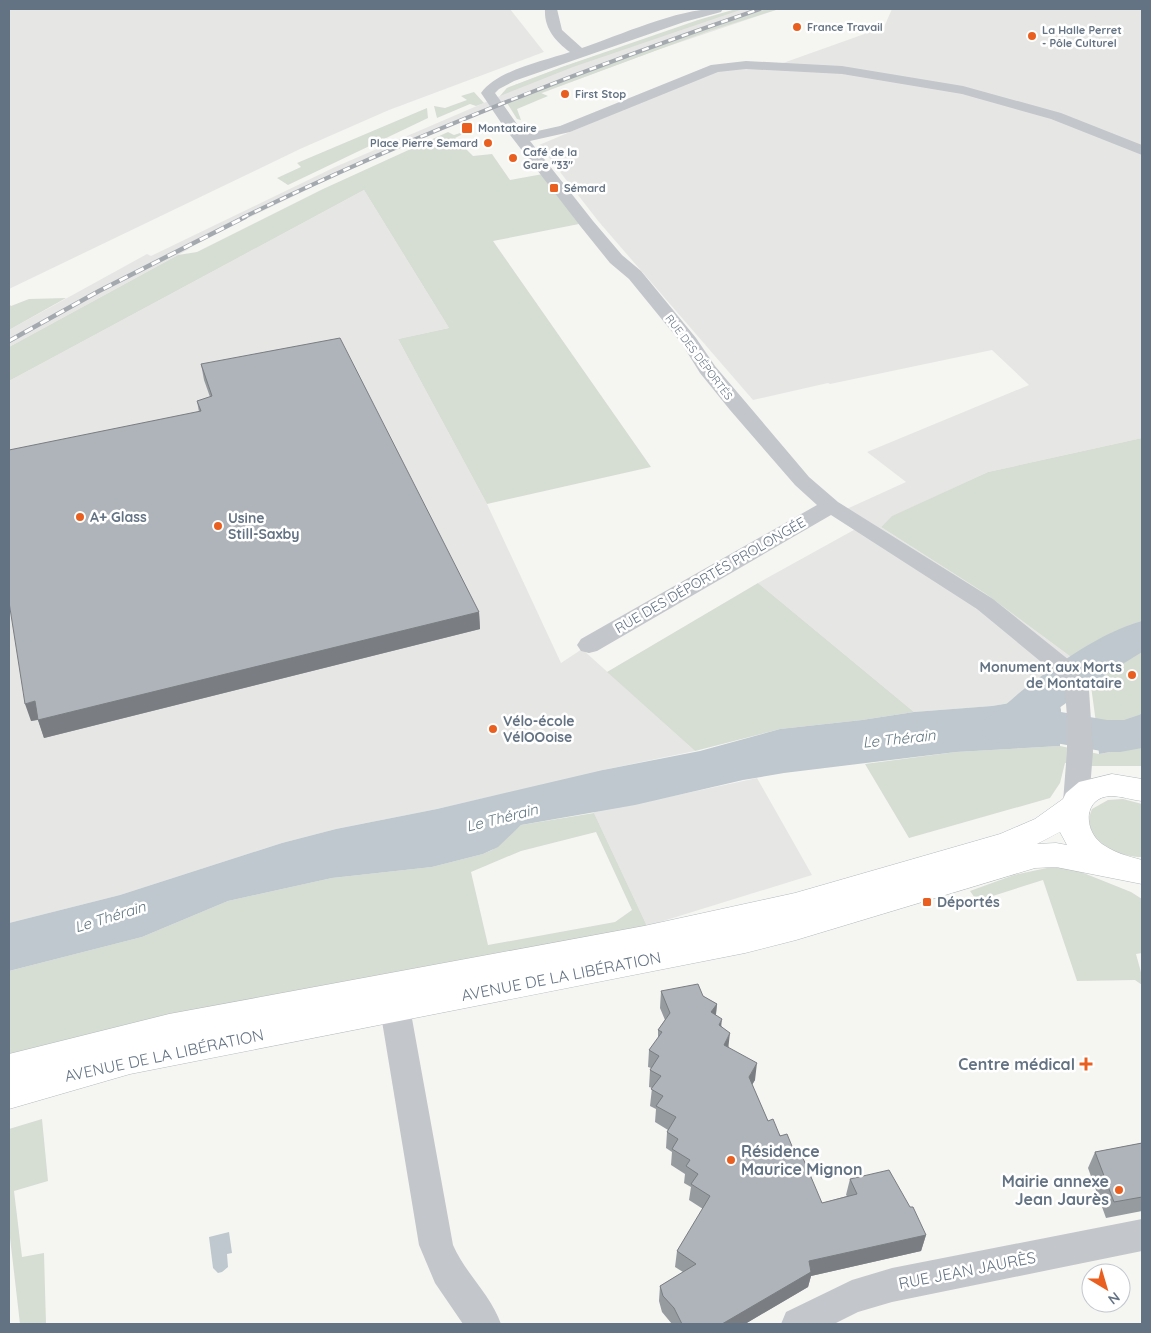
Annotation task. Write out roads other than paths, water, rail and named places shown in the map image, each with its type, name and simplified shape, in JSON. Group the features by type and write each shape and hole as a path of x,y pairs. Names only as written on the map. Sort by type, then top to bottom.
{"main road":[{"name":"AVENUE DE LA LIBÉRATION","path":"9,1093 130,1059 644,939 795,906 1009,843 1046,827 1091,790 1132,786"},
{"path":"1075,804 1072,825 1077,838 1088,850 1132,871"},
{"name":"AVENUE DE LA LIBÉRATION","path":"9,1070 161,1030 393,997 745,940 810,923 1035,856 1062,856 1132,871"}],"street":[{"path":"552,9 551,19 558,34 569,46 580,53"},
{"name":"RUE DES DÉPORTÉS","path":"710,10 504,80 488,90 489,96 612,255 635,275 690,342 707,369 802,481 831,506 985,604 1058,661 1066,670 1076,684 1079,717 1080,751 1075,804"},
{"path":"521,138 564,129 716,68 746,65 842,70 963,90 1056,116 1142,150"},
{"name":"RUE DES DÉPORTÉS PROLONGÉE","path":"589,646 831,506"},
{"name":"RUE DES DÉPORTÉS","path":"1080,751 1092,772 1132,786"},
{"path":"393,997 436,1245 447,1271 484,1324"},
{"name":"RUE JEAN JAURÈS","path":"798,1324 852,1297 892,1285 1142,1235"}],"water":[{"path":"1142,627 1142,649 1136,649 1087,677 1071,657 1080,652"},
{"path":"1052,674 1061,710 1060,746 956,752 784,773 743,780 635,805 521,825 498,847 483,854 432,867 332,878 228,901 142,937 9,971 9,923 120,895 282,843 336,829 437,809 603,770 700,751 780,729 914,712 992,706 1022,701 1038,690"},
{"path":"1142,713 1142,742 1122,750 1099,754 1096,723 1126,726"},
{"path":"229,1232 232,1253 227,1254 228,1267 218,1273 213,1268 209,1237"}],"waterway":[{"name":"Le Thérain","path":"1010,723 1073,675 1142,635"},
{"name":"Le Thérain","path":"1003,728 1038,724 1107,736 1132,735 1142,730"}],"railway":[{"path":"242,218 369,159 498,105 628,55 760,9"},
{"path":"9,341 99,291 245,217"}],"place":[{"name":"France Travail","path":"797,27"},
{"name":"La Halle Perret - Pôle Culturel","path":"1032,36"},
{"name":"First Stop","path":"565,94"},
{"name":"Montataire","path":"467,128"},
{"name":"Place Pierre Semard","path":"488,143"},
{"name":"Café de la Gare \"33\"","path":"513,158"},
{"name":"Sémard","path":"554,188"},
{"name":"A+ Glass","path":"80,517"},
{"name":"Usine Still-Saxby","path":"218,526"},
{"name":"Monument aux Morts de Montataire","path":"1132,675"},
{"name":"Vélo-école VélOOoise","path":"493,729"},
{"name":"Déportés","path":"927,902"},
{"name":"Centre médical","path":"1086,1064"},
{"name":"Résidence Maurice Mignon","path":"731,1160"},
{"name":"Mairie annexe Jean Jaurès","path":"1119,1190"}]}
